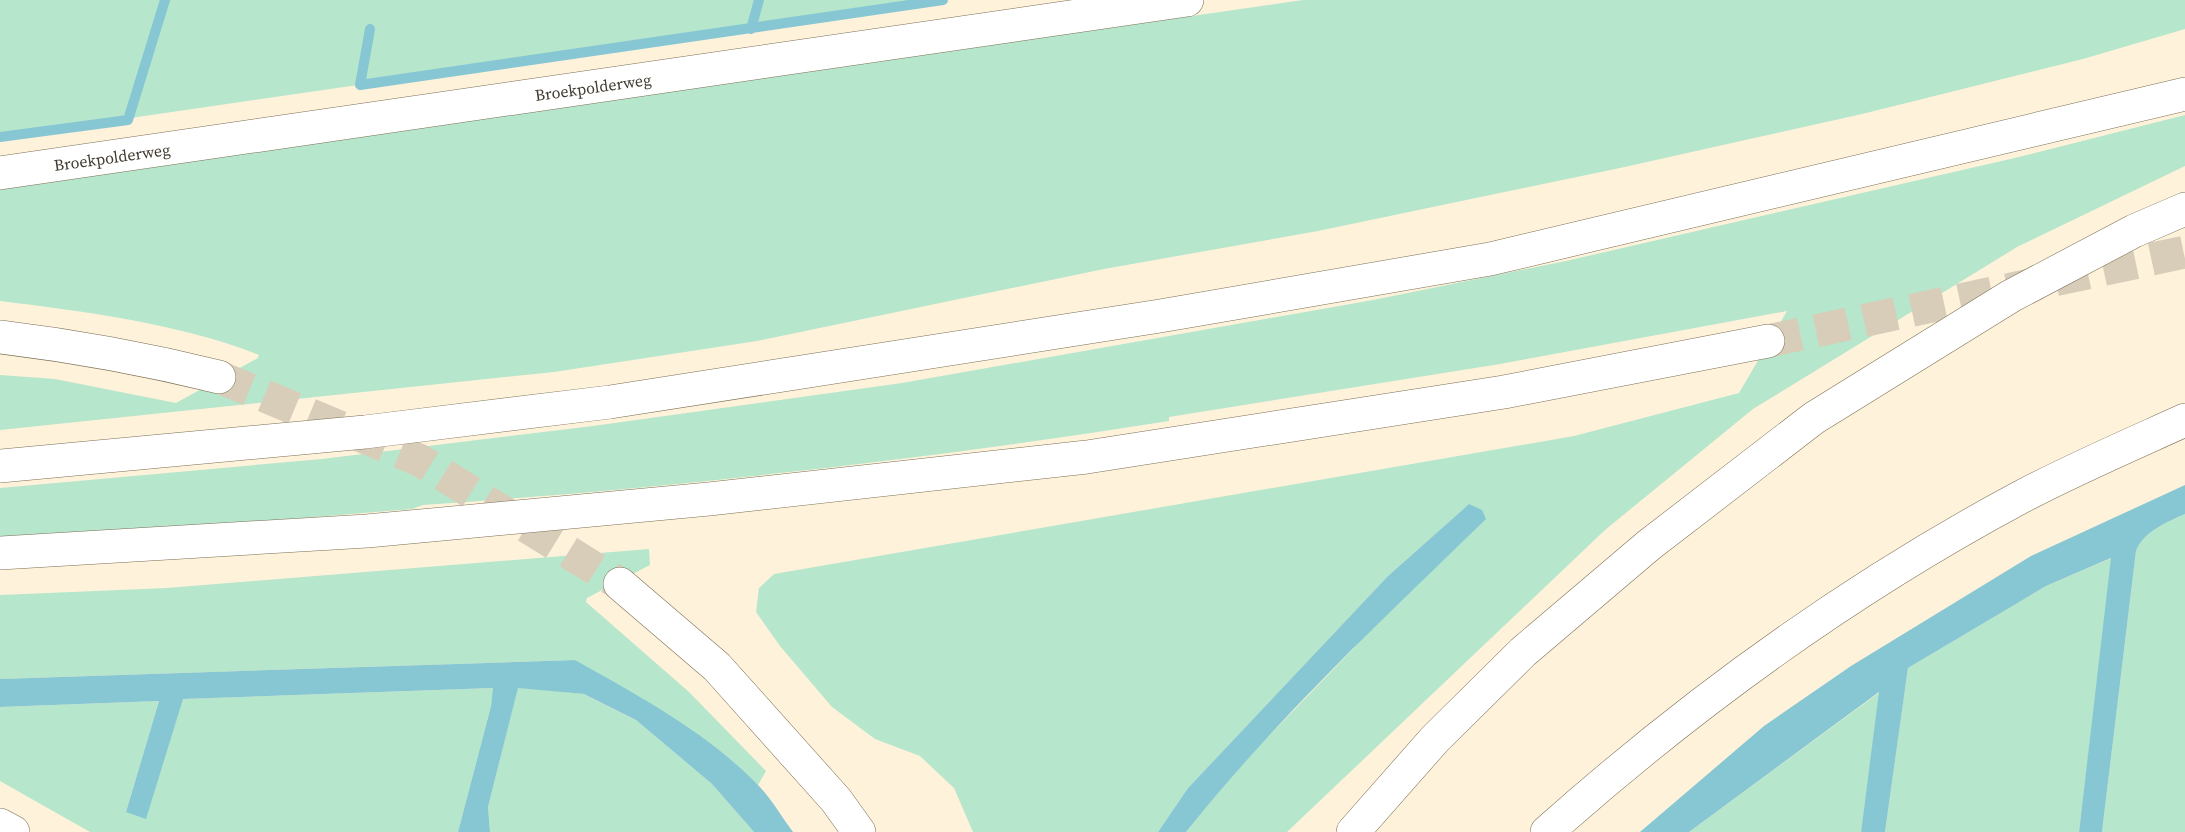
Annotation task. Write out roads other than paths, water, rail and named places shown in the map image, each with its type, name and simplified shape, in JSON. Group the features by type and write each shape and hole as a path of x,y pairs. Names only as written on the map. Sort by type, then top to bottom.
{"main road":[{"name":"Broekpolderweg","path":"0,173 1187,0"},
{"path":"2076,120 2185,80"},
{"path":"0,466 365,432 610,402 1160,316 1490,259 2185,94"},
{"path":"1353,832 1435,739 1523,652 1649,545 1814,418 2011,296 2134,231 2185,209"},
{"path":"0,337 85,347 147,359 219,377"},
{"path":"0,553 367,531 733,496 1087,457 1504,392 1768,341"},
{"path":"1547,832 1678,721 1822,616 1922,553 2021,497 2185,420"},
{"path":"620,584 717,667 836,800 859,832"},
{"path":"0,825 13,832"}],"water":[{"path":"2185,485 2185,514 2150,533 2139,544 2136,551 2102,832 2079,832 2111,558 2046,586 1908,668 1885,832 1861,832 1879,692 1689,832 1640,832 1764,726 1851,666 2031,556"},
{"path":"1469,504 1482,510 1486,519 1293,710 1220,790 1186,832 1158,832 1188,788 1388,576"},
{"path":"575,660 671,716 716,748 762,789 793,832 754,832 712,784 636,720 584,694 518,688 488,807 490,832 458,832 491,706 493,688 183,699 146,819 126,812 159,701 0,707 0,679"}],"waterway":[{"path":"0,137 128,120 165,0"},
{"path":"751,29 759,0"},
{"path":"370,29 360,85 943,0"}],"tunnel":[{"path":"1768,341 2185,252"},
{"path":"219,377 419,460 620,584"}]}
